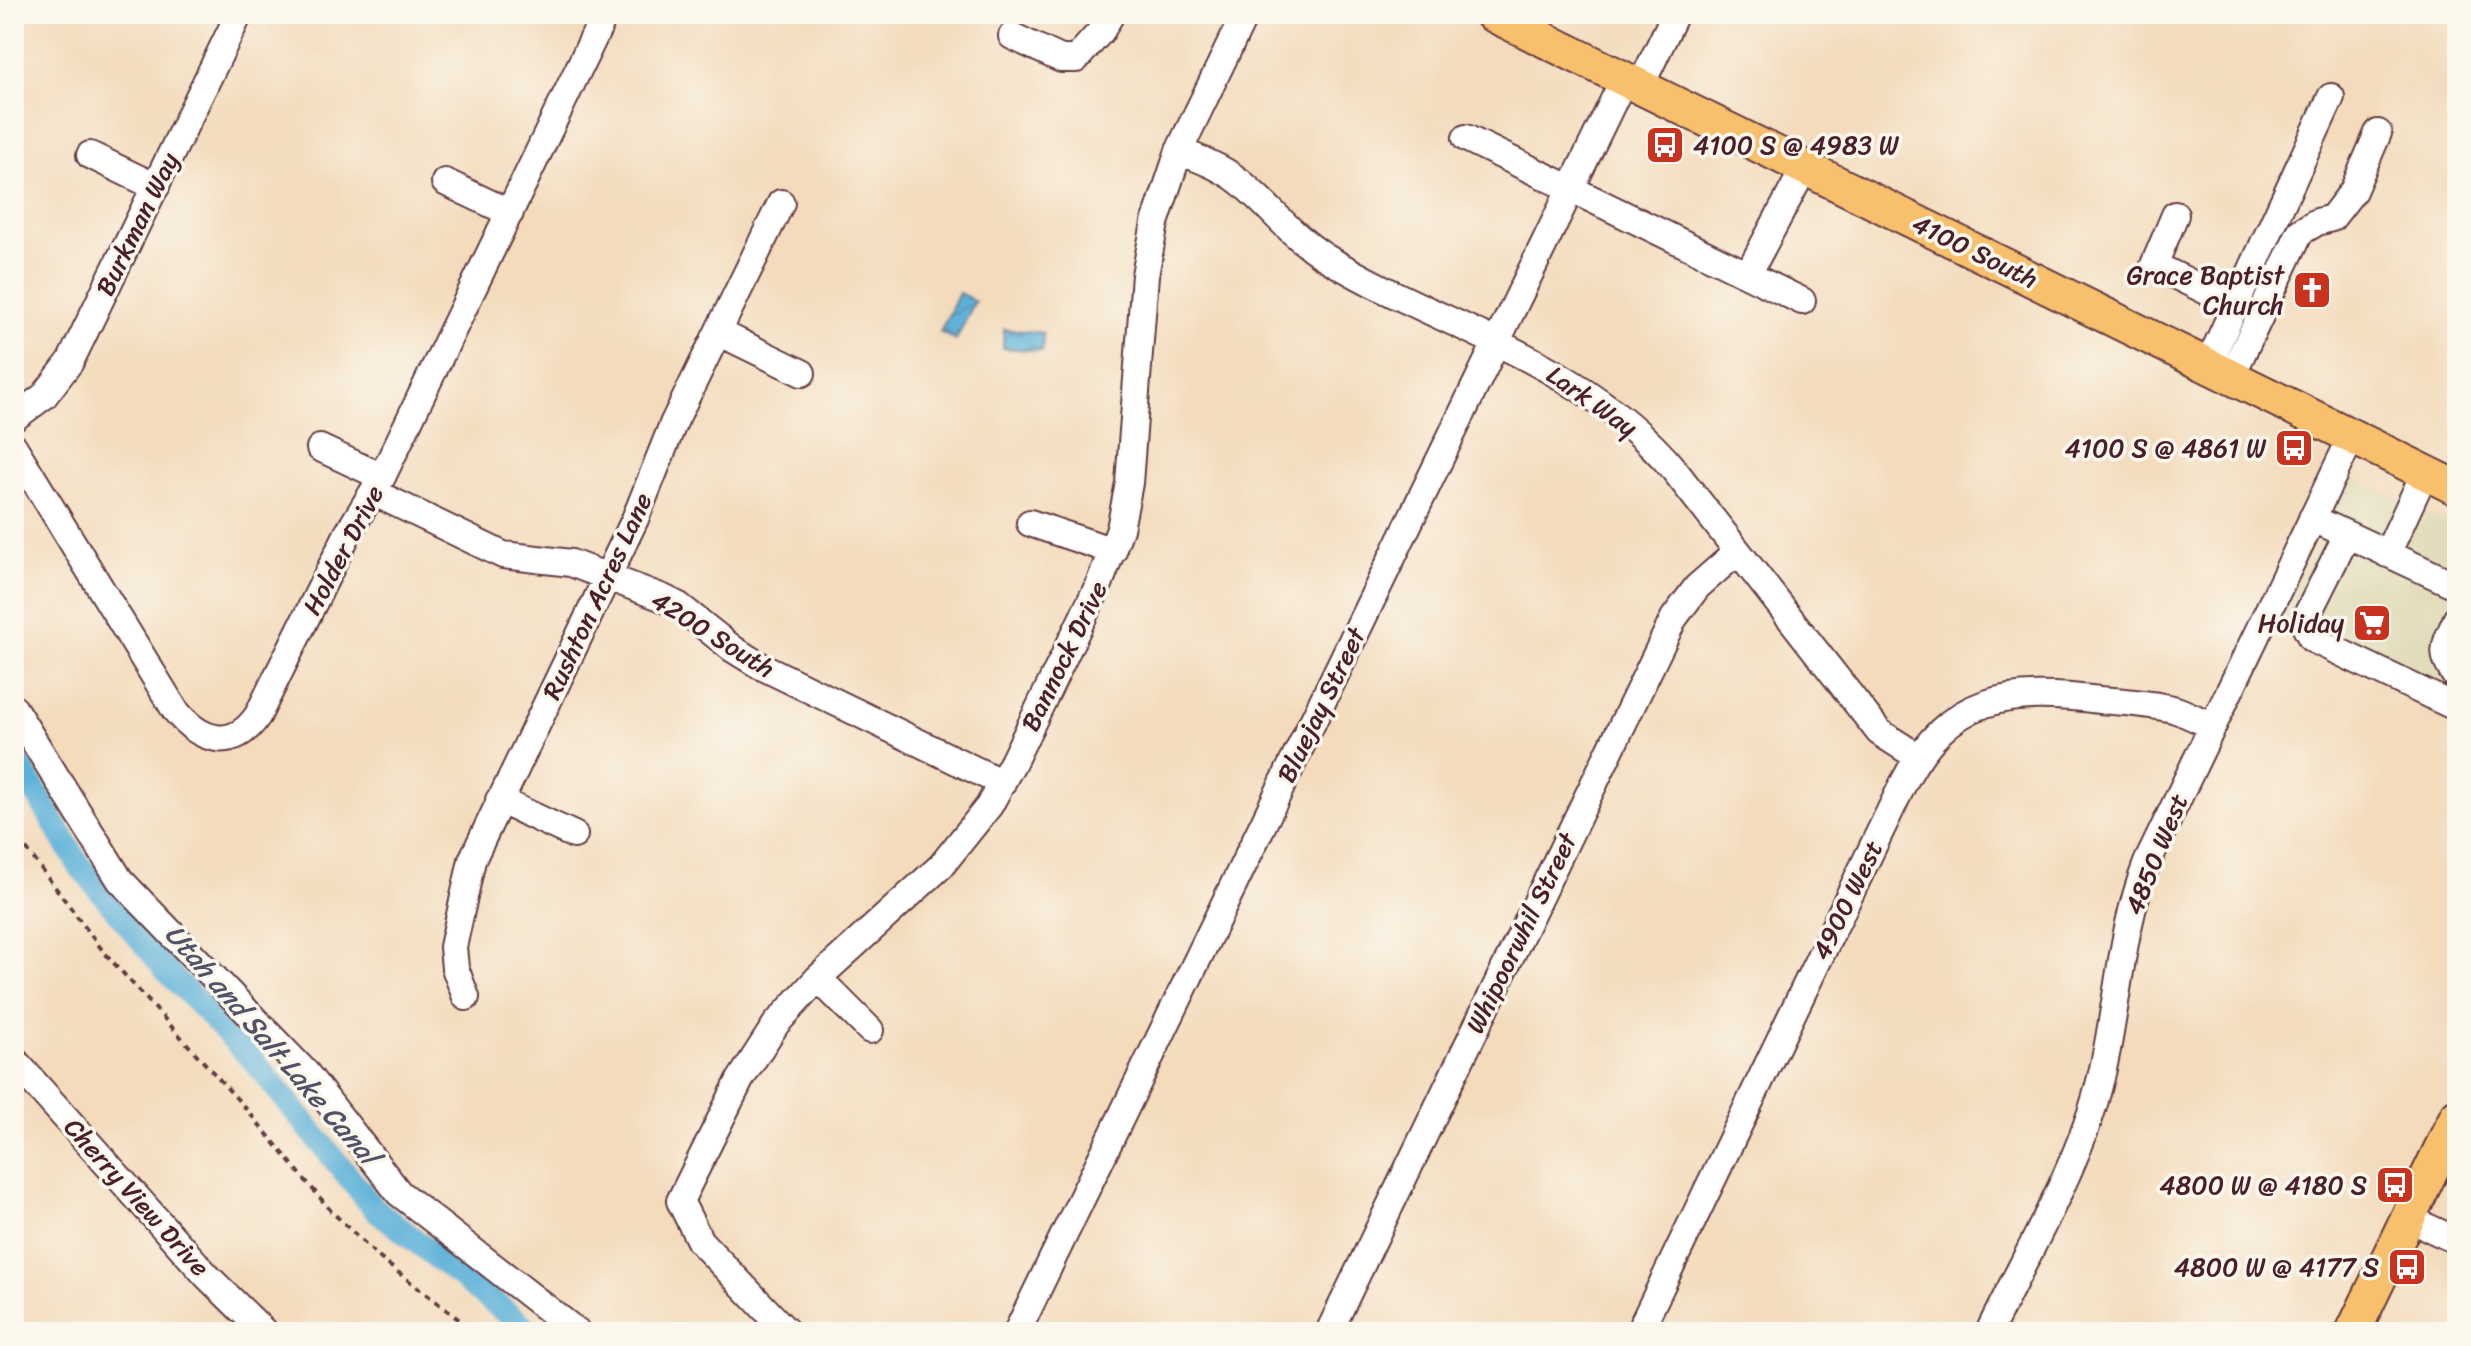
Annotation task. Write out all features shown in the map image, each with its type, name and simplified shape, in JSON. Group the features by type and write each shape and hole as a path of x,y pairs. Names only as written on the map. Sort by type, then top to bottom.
{"main road":[{"name":"4100 South","path":"1492,14 2457,488"},
{"path":"2353,1332 2457,1116"}],"street":[{"name":"Burkman Way","path":"14,418 44,396 70,362 239,14"},
{"name":"Holder Drive","path":"14,447 175,710 191,728 209,737 229,738 246,731 258,715 348,533 377,484 605,14"},
{"path":"1012,36 1061,59 1076,59 1102,30 1111,14"},
{"name":"Bannock Drive","path":"787,1332 700,1241 680,1201 740,1080 760,1046 796,1000 941,866 975,826 1002,783 1113,551 1131,472 1148,249 1161,198 1179,151 1245,14"},
{"name":"Bluejay Street","path":"1017,1332 1571,187 1675,14"},
{"path":"2219,371 2237,306 2331,97"},
{"path":"2219,371 2300,232 2332,218 2353,191 2378,133"},
{"path":"1466,138 1802,301"},
{"name":"Lark Way","path":"1179,151 1232,176 1287,229 1326,257 1497,342 1595,397 1639,432 1675,471 1879,732 1918,757"},
{"path":"90,155 156,187"},
{"path":"1748,274 1805,167"},
{"path":"445,182 510,213"},
{"name":"Rushton Acres Lane","path":"466,997 455,968 454,938 472,860 646,495 673,424 781,203"},
{"path":"2175,215 2154,265 2237,306"},
{"path":"718,332 802,373"},
{"name":"4850 West","path":"1989,1332 2087,1122 2106,1052 2126,929 2138,885 2352,436"},
{"name":"4200 South","path":"320,448 503,555 562,561 608,576 679,606 733,649 759,665 1002,783"},
{"path":"2387,554 2425,472"},
{"path":"2312,518 2457,586"},
{"path":"1030,523 1113,551"},
{"path":"2347,535 2306,617 2306,628 2312,639 2451,705"},
{"name":"Whipoorwhil Street","path":"1329,1332 1664,637 1697,587 1737,552"},
{"path":"2454,633 2443,650 2446,663 2457,678"},
{"name":"4900 West","path":"1639,1332 1918,757 1938,733 1963,715 1997,699 2054,695 2162,707 2212,726"},
{"path":"14,709 120,880 306,1073 399,1193 577,1332"},
{"path":"499,800 574,835"},
{"path":"818,978 870,1030"},
{"name":"Cherry View Drive","path":"14,1060 207,1276 264,1332"},
{"path":"2408,1218 2457,1241"}],"path":[{"path":"14,828 103,951 248,1111 331,1211 381,1259 475,1332"}],"shaded area":[{"path":"2348,475 2457,527 2457,717 2274,630"}],"water":[{"path":"959,293 975,301 956,340 940,332"},
{"path":"1004,329 1043,333 1042,351 1003,348"}],"waterway":[{"name":"Utah and Salt Lake Canal","path":"14,755 79,865 167,971 254,1061 374,1208 531,1332"}],"place":[{"name":"4100 S @ 4983 W","path":"1665,145"},
{"name":"Grace Baptist Church","path":"2312,290"},
{"name":"4100 S @ 4861 W","path":"2294,448"},
{"name":"Holiday","path":"2372,623"},
{"name":"4800 W @ 4180 S","path":"2395,1185"},
{"name":"4800 W @ 4177 S","path":"2407,1267"}]}
